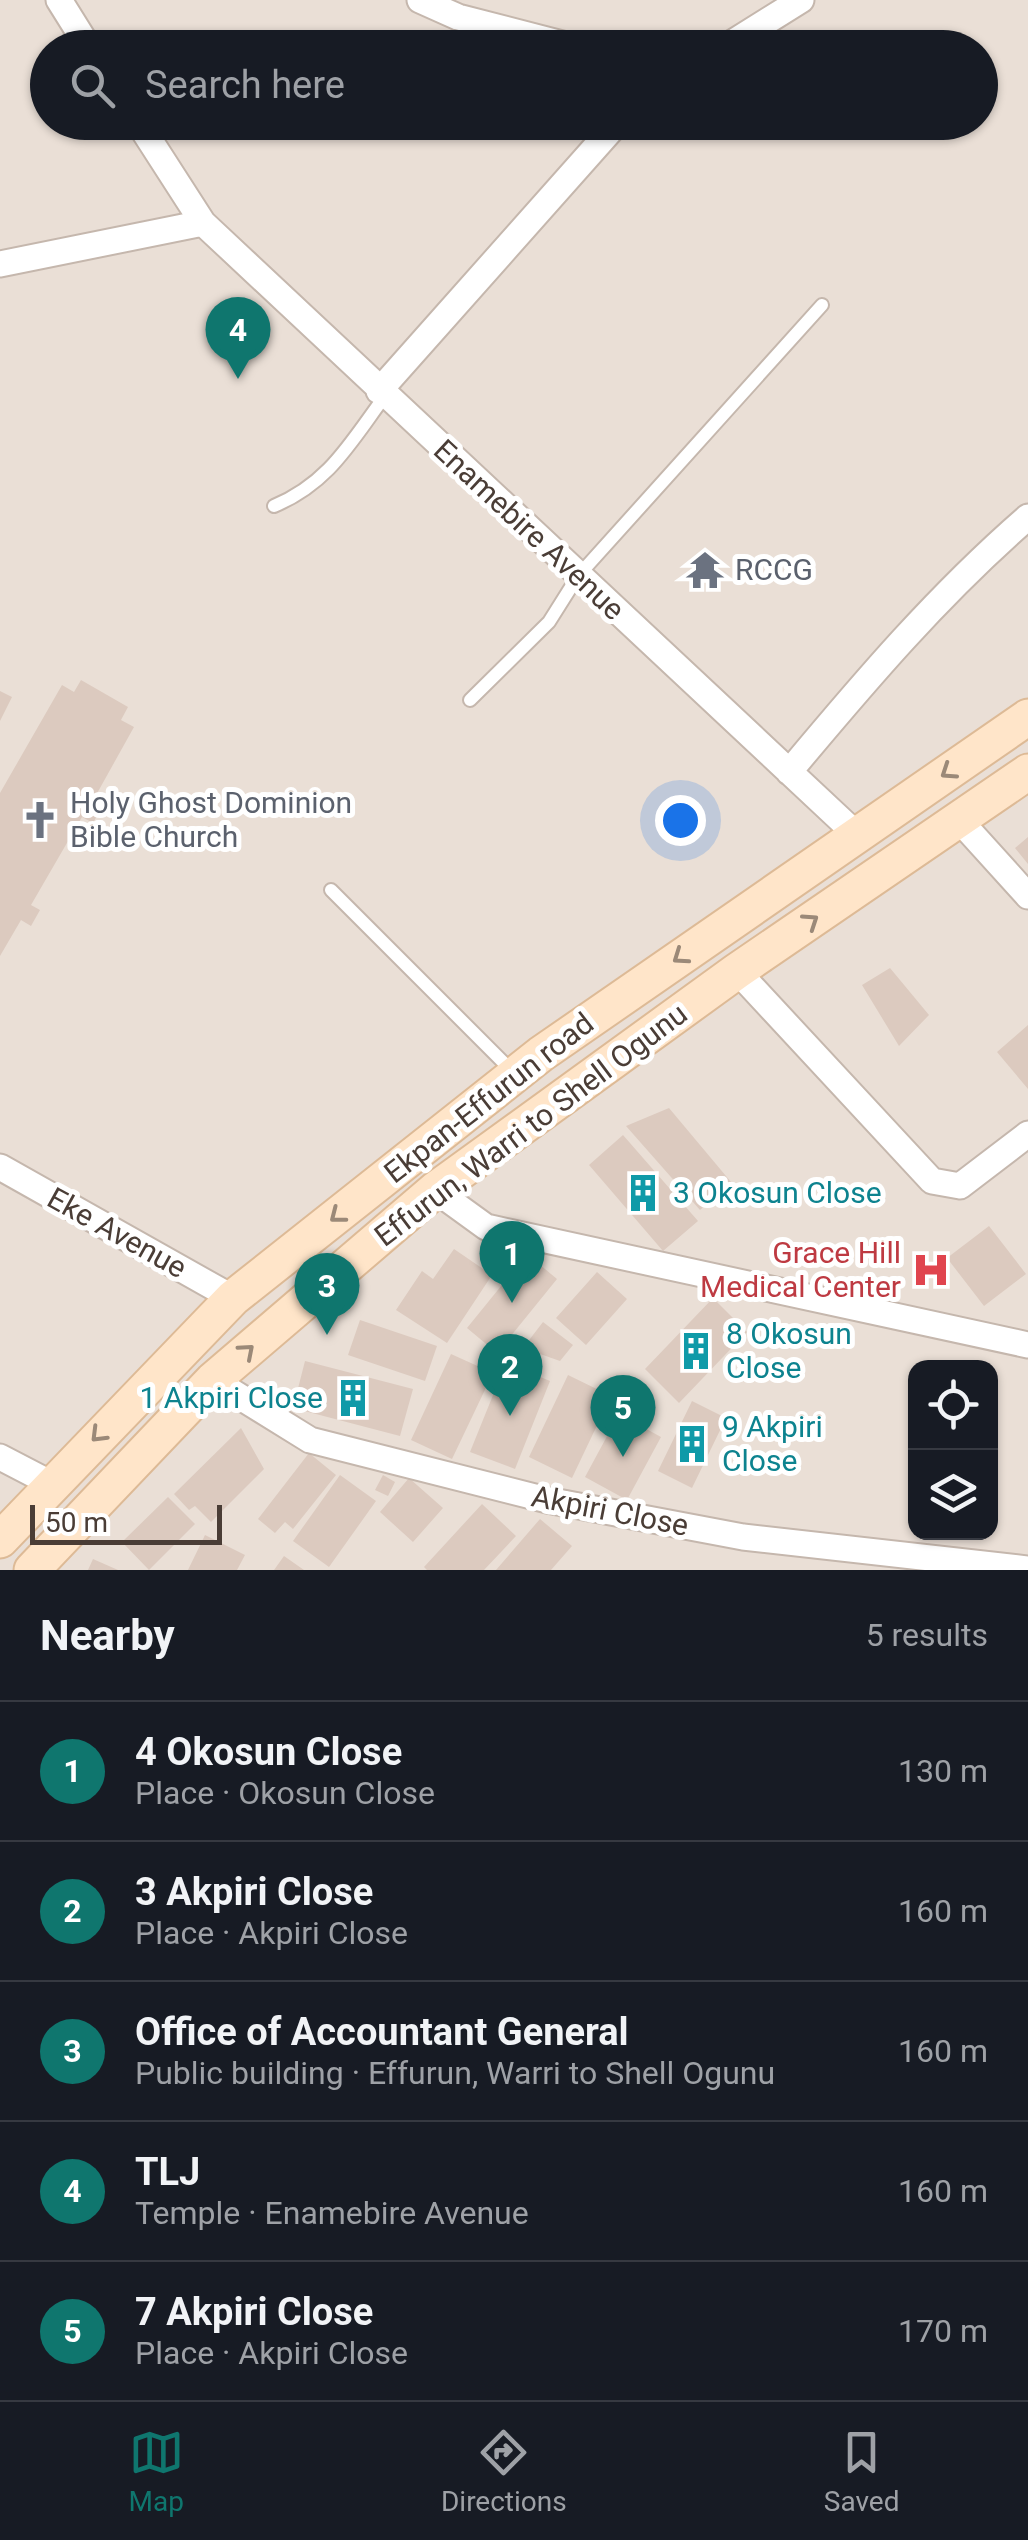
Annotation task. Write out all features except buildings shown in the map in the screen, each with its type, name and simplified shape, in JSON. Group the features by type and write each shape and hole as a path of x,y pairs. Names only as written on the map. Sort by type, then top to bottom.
{"main road":[{"name":"Ekpan-Effurun road","path":"0,1540 233,1298 515,1074 1028,717"},
{"name":"Effurun, Warri to Shell Ogunu","path":"32,1570 213,1380 436,1190 737,971 961,822 1028,772"}],"street":[{"path":"59,0 78,30"},
{"path":"420,0 458,17 508,30"},
{"path":"753,30 801,0"},
{"name":"Enamebire Avenue","path":"150,140 203,223 857,835"},
{"path":"382,394 602,140"},
{"path":"0,264 203,223"},
{"path":"790,772 962,574 1028,517"},
{"path":"961,822 1028,896"},
{"path":"737,971 932,1181 960,1186 1028,1134"},
{"name":"Eke Avenue","path":"0,1167 233,1298"},
{"path":"436,1190 486,1226 1028,1345"},
{"name":"Akpiri Close","path":"213,1380 310,1440 547,1500 743,1537 1028,1569"},
{"path":"0,1457 50,1484"}],"lane":[{"path":"470,700 549,622 578,576 822,306"},
{"path":"274,506 307,492 333,467 382,394"},
{"path":"331,890 515,1074"}],"shaded area":[{"path":"0,0 1028,0 1028,1570 0,1570"}],"place":[{"name":"TLJ","path":"238,379"},
{"name":"RCCG","path":"705,570"},
{"name":"Holy Ghost Dominion Bible Church","path":"40,820"},
{"name":"3 Okosun Close","path":"643,1193"},
{"name":"Grace Hill Medical Center","path":"931,1270"},
{"name":"4 Okosun Close","path":"512,1303"},
{"name":"Office of Accountant General","path":"327,1335"},
{"name":"8 Okosun Close","path":"696,1351"},
{"name":"1 Akpiri Close","path":"353,1398"},
{"name":"3 Akpiri Close","path":"510,1416"},
{"name":"9 Akpiri Close","path":"692,1444"},
{"name":"7 Akpiri Close","path":"623,1457"}]}
